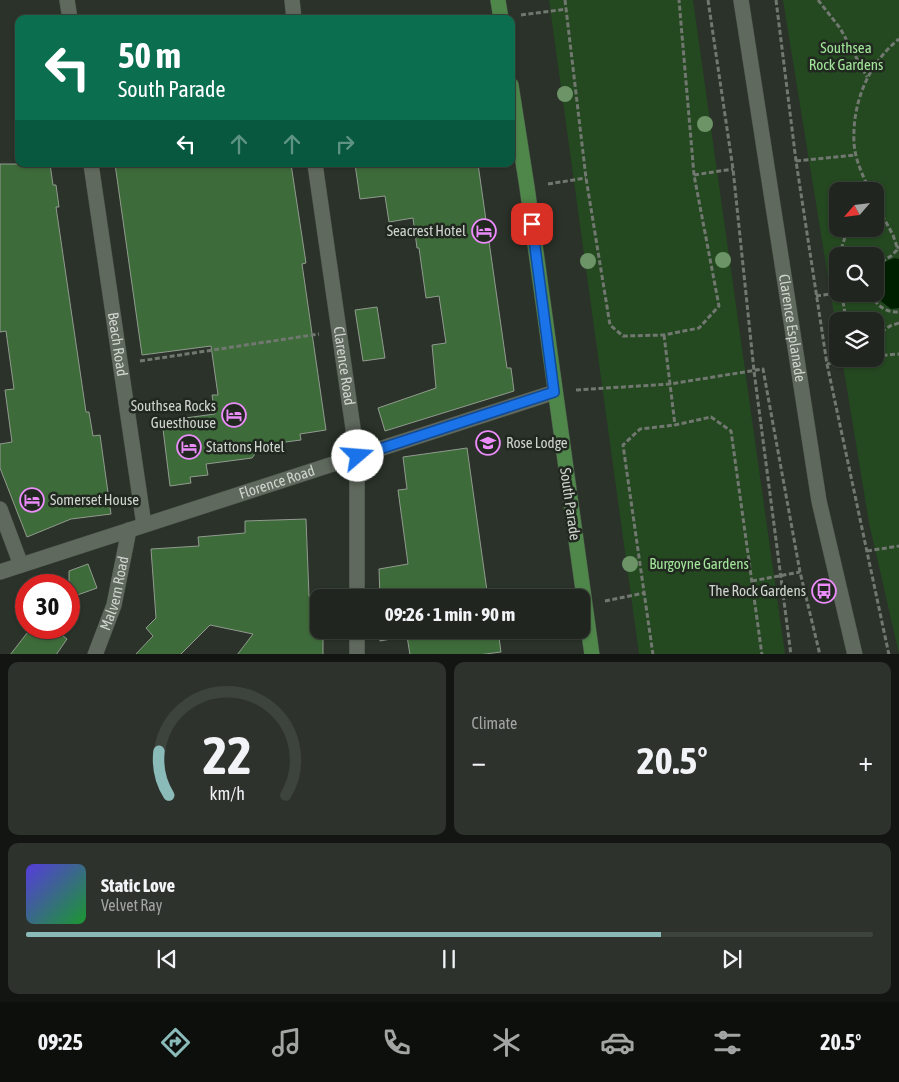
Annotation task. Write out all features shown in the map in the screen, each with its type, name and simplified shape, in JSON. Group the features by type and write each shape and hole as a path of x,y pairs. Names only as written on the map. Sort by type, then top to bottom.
{"main road":[{"path":"498,0 500,15"},
{"name":"South Parade","path":"515,110 583,589"},
{"name":"South Parade","path":"590,639 592,654"}],"street":[{"path":"67,0 69,15"},
{"path":"292,0 294,15"},
{"name":"Clarence Esplanade","path":"741,0 819,501 854,654"},
{"name":"Beach Road","path":"91,167 144,526"},
{"name":"Clarence Road","path":"315,167 358,456 358,589"},
{"name":"Florence Road","path":"0,572 554,392"},
{"path":"0,509 21,565"},
{"name":"Malvern Road","path":"95,654 114,605 129,530"},
{"path":"358,639 358,654"}],"path":[{"path":"565,0 586,178 610,325 623,336 664,335 699,328 719,306 694,175 679,0"},
{"path":"708,0 733,170 754,371 791,654"},
{"path":"776,0 796,162 827,364 889,654"},
{"path":"818,0 844,34 867,77"},
{"path":"515,16 566,9"},
{"path":"866,182 856,155 854,143 855,122 862,90 867,77 881,57 899,39"},
{"path":"796,162 856,155"},
{"path":"694,175 733,170"},
{"path":"527,187 586,178"},
{"path":"884,222 898,247 891,256 884,260"},
{"path":"816,296 829,294"},
{"path":"876,302 884,309 899,312"},
{"path":"884,330 899,323"},
{"path":"121,364 340,331"},
{"path":"664,335 676,424"},
{"path":"884,355 899,354"},
{"path":"554,392 670,384 763,369 800,572 820,654"},
{"path":"653,654 623,445 640,429 711,417 731,431 762,654"},
{"path":"867,551 899,546"},
{"path":"752,581 800,572"},
{"path":"590,604 644,593"}],"green space":[{"name":"Burgoyne Gardens","path":"549,0 693,0 785,654 639,654"},
{"name":"Southsea Rock Gardens","path":"783,0 899,0 899,654 869,523 843,367 884,367 884,312 834,312 832,302 884,302 884,247 829,247 829,284"}],"shaded area":[{"path":"895,258 899,259 899,308 891,309 882,302 884,302 884,262"}],"building":[{"path":"0,164 15,164 15,167 50,167 53,185 56,185 59,207 56,207 86,412 89,412 93,436 100,435 111,514 71,519 27,537 0,468 0,444 12,442 5,390 14,389 6,331 0,332"},
{"path":"115,167 291,167 306,263 302,264 326,430 300,434 301,440 262,445 252,458 206,464 208,475 190,477 191,483 170,486 162,421 215,414 212,395 218,395 211,346 142,355"},
{"path":"355,167 478,167 507,368 511,368 514,391 385,431 378,408 436,388 432,345 446,343 439,296 426,298 413,218 389,222 385,196 360,199"},
{"path":"377,307 385,358 363,361 355,310"},
{"path":"467,448 487,589 380,589 379,569 408,564 398,490 407,489 403,457"},
{"path":"306,519 310,639 323,639 323,654 238,654 253,634 210,625 181,654 136,654 153,636 146,628 156,618 151,549 199,546 198,537 245,533 245,521"},
{"path":"88,564 97,588 80,594 80,574 69,574 69,571"},
{"path":"22,639 67,639 57,654 11,654"},
{"path":"407,639 499,639 501,652 486,654 410,654"}],"place":[{"name":"Seacrest Hotel","path":"484,231"},
{"name":"Southsea Rocks Guesthouse","path":"234,415"},
{"name":"Rose Lodge","path":"488,443"},
{"name":"Stattons Hotel","path":"189,447"},
{"name":"Somerset House","path":"32,500"},
{"name":"The Rock Gardens","path":"824,591"}],"route":[{"path":"358,456 554,392 532,224"}]}
